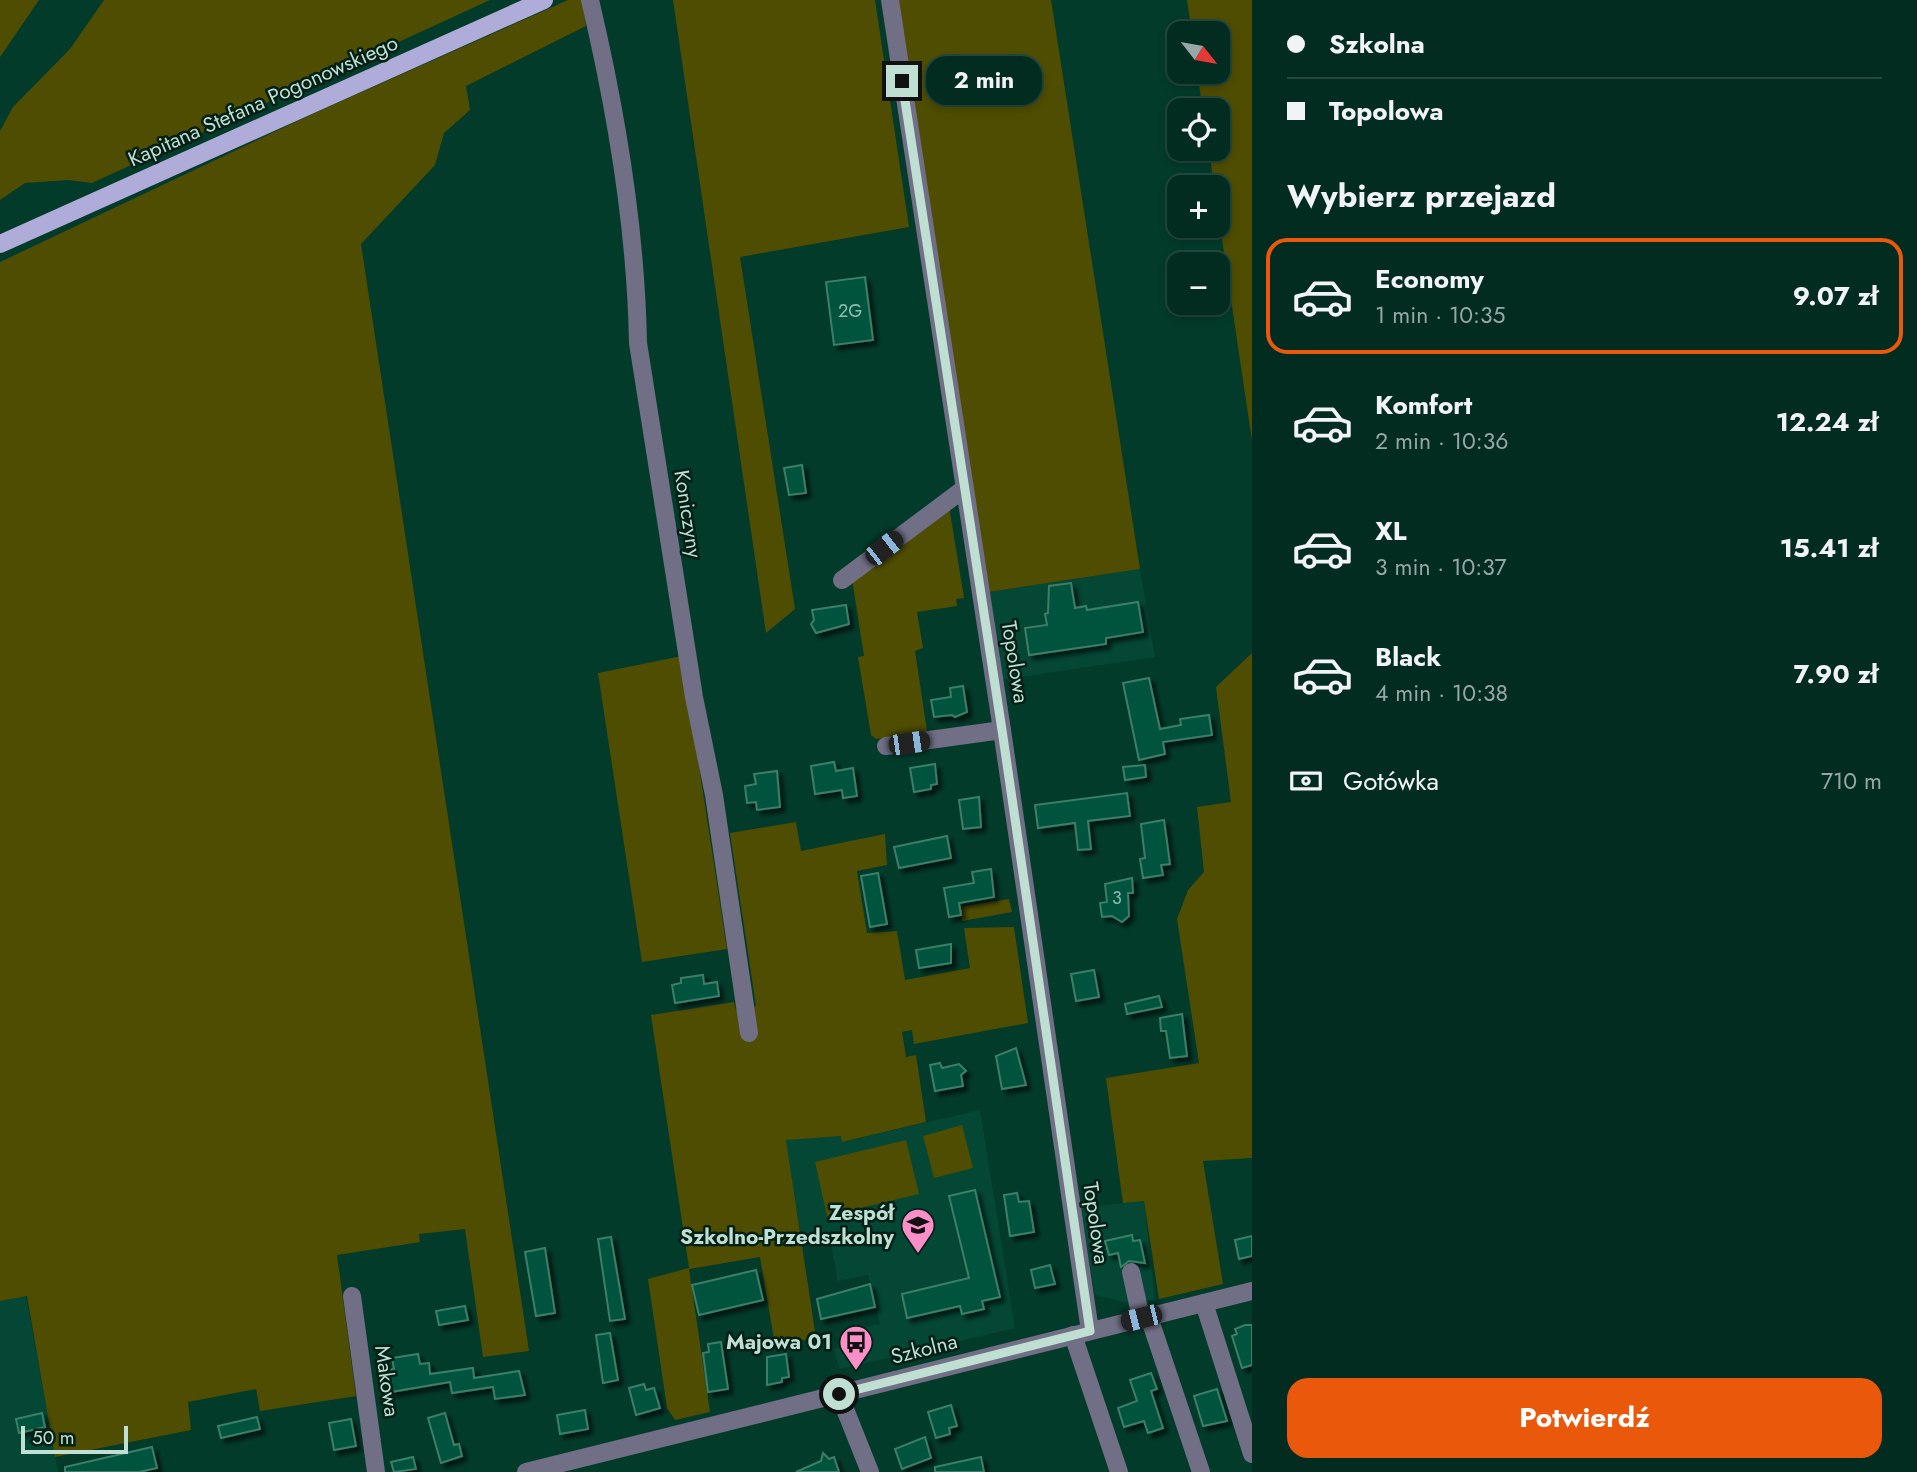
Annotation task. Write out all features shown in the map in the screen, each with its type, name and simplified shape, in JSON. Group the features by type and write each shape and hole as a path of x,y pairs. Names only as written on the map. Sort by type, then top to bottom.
{"main road":[{"name":"Kapitana Stefana Pogonowskiego","path":"0,244 544,0"}],"street":[{"name":"Koniczyny","path":"590,0 614,124 638,292 638,343 694,697 716,808 749,1033"},
{"name":"Topolowa","path":"890,0 1002,730 1081,1333 1119,1472"},
{"path":"842,580 965,488"},
{"path":"886,746 1002,730"},
{"path":"1131,1272 1201,1472"},
{"name":"Szkolna","path":"526,1472 1145,1317 1251,1295"},
{"name":"Makowa","path":"352,1296 376,1472"},
{"path":"1204,1303 1252,1454"},
{"path":"839,1394 870,1472"}],"shaded area":[{"path":"0,0 39,0 0,57"},
{"path":"104,0 490,0 92,183 68,180 25,183 0,200 0,131 13,107 70,49"},
{"path":"568,0 582,0 586,26 466,86 470,110 444,133 435,165 361,244 529,1351 483,1357 465,1229 419,1234 420,1242 337,1255 356,1396 260,1411 256,1389 188,1402 191,1430 55,1457 27,1296 0,1301 0,262 308,116"},
{"path":"673,0 875,0 909,227 740,257 795,609 766,633"},
{"path":"898,0 1051,0 1140,569 988,592"},
{"path":"1187,0 1252,0 1252,441 1230,293 1230,252 1224,252 1222,238 1230,238 1230,175 1212,175 1211,161 1230,161 1230,98 1201,98 1199,84 1230,84 1230,21 1190,21"},
{"path":"949,506 964,598 956,599 957,606 917,612 923,648 915,651 927,731 876,739 871,735 858,657 864,656 852,579"},
{"path":"1140,569 1155,657 1000,680 988,592"},
{"path":"1252,653 1252,1158 1203,1161 1223,1284 1159,1299 1144,1201 1123,1203 1106,1078 1199,1063 1177,919 1188,890 1204,872 1197,807 1231,802 1216,687"},
{"path":"682,656 727,949 642,962 598,673"},
{"path":"796,822 801,851 885,834 887,865 857,871 867,933 897,931 905,980 970,968 964,928 1014,927 1028,1023 914,1044 912,1030 902,1032 906,1057 916,1055 926,1122 842,1142 841,1136 786,1140 816,1338 775,1345 760,1257 689,1269 710,1412 675,1420 667,1408 648,1279 689,1268 651,1015 734,1002 736,1010 756,1006 730,833"},
{"path":"1009,899 1012,912 962,921 960,907"},
{"name":"Zespół Szkolno-Przedszkolny","path":"980,1110 1015,1328 840,1369 834,1349 866,1341 863,1328 880,1324 868,1275 838,1281 828,1231 801,1236 785,1139 842,1136 843,1142"},
{"path":"962,1125 973,1168 934,1178 923,1136"},
{"path":"906,1140 919,1194 827,1216 815,1162"},
{"path":"1144,1201 1155,1300 1125,1302 1095,1295 1080,1208"},
{"path":"26,1296 58,1472 0,1472 0,1301"}],"building":[{"path":"865,277 873,340 834,345 826,282"},
{"path":"802,465 806,493 789,495 784,468"},
{"path":"1071,583 1075,608 1086,606 1087,610 1138,602 1143,632 1106,638 1106,644 1029,655 1025,628 1047,625 1045,614 1048,613 1049,586"},
{"path":"846,605 849,624 816,633 811,624 814,620 812,610"},
{"path":"1149,678 1160,729 1181,725 1180,719 1209,715 1212,735 1163,742 1165,754 1139,760 1123,683"},
{"path":"963,686 967,712 955,717 934,717 931,700 951,697 950,688"},
{"path":"834,762 836,771 853,768 857,796 843,798 842,790 815,794 811,766"},
{"path":"935,764 937,784 931,785 931,789 914,792 910,768"},
{"path":"1145,765 1146,777 1125,780 1123,767"},
{"path":"777,771 780,807 757,810 756,802 747,803 745,786 756,784 754,774"},
{"path":"1127,793 1130,816 1088,821 1091,849 1078,850 1075,823 1038,828 1035,805"},
{"path":"979,797 981,827 963,829 959,800"},
{"path":"1164,820 1170,864 1161,865 1163,875 1143,878 1140,859 1145,858 1141,824"},
{"path":"947,836 951,858 899,868 894,847"},
{"path":"991,869 994,897 959,903 961,915 949,917 944,888 974,883 972,872"},
{"path":"878,873 887,924 870,927 861,876"},
{"path":"1132,878 1133,893 1128,893 1129,916 1122,922 1112,916 1102,917 1100,903 1107,902 1105,884"},
{"path":"951,944 951,963 919,968 916,950"},
{"path":"1094,970 1099,997 1076,1001 1071,974"},
{"path":"703,975 704,984 717,982 719,996 675,1003 672,985 681,983 681,978"},
{"path":"1159,996 1162,1007 1127,1014 1125,1004"},
{"path":"1182,1014 1187,1056 1170,1058 1166,1031 1161,1031 1160,1018"},
{"path":"1016,1048 1026,1085 1002,1089 996,1056"},
{"path":"940,1063 942,1068 959,1064 966,1071 961,1075 963,1086 935,1091 930,1065"},
{"path":"975,1190 1000,1297 982,1301 984,1309 962,1314 960,1306 907,1318 902,1294 969,1278 949,1196"},
{"path":"1017,1193 1019,1202 1029,1201 1034,1232 1010,1236 1004,1195"},
{"path":"1132,1235 1133,1241 1140,1240 1145,1263 1129,1261 1121,1267 1118,1253 1109,1255 1105,1241"},
{"path":"1252,1236 1252,1256 1239,1259 1235,1240"},
{"path":"611,1237 625,1319 610,1321 598,1239"},
{"path":"545,1248 555,1313 536,1316 525,1252"},
{"path":"1050,1265 1055,1284 1035,1288 1031,1270"},
{"path":"756,1270 763,1300 699,1315 692,1285"},
{"path":"870,1284 875,1307 821,1319 817,1299"},
{"path":"465,1306 468,1320 439,1325 436,1311"},
{"path":"1252,1325 1252,1365 1242,1368 1232,1336 1237,1334 1235,1329"},
{"path":"610,1333 618,1380 603,1383 596,1335"},
{"path":"721,1342 728,1389 708,1392 703,1353 709,1352 708,1344"},
{"path":"418,1354 420,1364 429,1363 430,1374 473,1368 474,1378 519,1371 525,1395 495,1399 493,1387 452,1393 450,1382 391,1392 387,1370 394,1369 392,1358"},
{"path":"786,1354 789,1377 782,1378 782,1382 767,1385 767,1357"},
{"path":"1151,1373 1157,1389 1151,1391 1163,1428 1148,1433 1144,1421 1124,1427 1118,1408 1137,1401 1130,1380"},
{"path":"644,1384 646,1390 654,1388 660,1408 636,1415 629,1388"},
{"path":"1217,1389 1227,1421 1203,1426 1194,1396"},
{"path":"951,1405 957,1426 949,1428 950,1434 936,1438 928,1412"},
{"path":"585,1410 588,1429 560,1434 557,1415"},
{"path":"42,1413 45,1427 19,1433 16,1419"},
{"path":"445,1413 454,1445 459,1444 462,1456 441,1463 428,1418"},
{"path":"257,1417 260,1429 221,1438 218,1426"},
{"path":"351,1419 356,1446 334,1450 329,1423"},
{"path":"925,1437 931,1458 902,1469 895,1449"},
{"path":"152,1447 157,1468 139,1472 65,1472 65,1467"},
{"path":"823,1453 829,1459 834,1457 839,1472 796,1472 821,1461"},
{"path":"413,1457 416,1469 394,1472 391,1462"},
{"path":"981,1457 984,1472 935,1472 935,1467"}],"place":[{"name":"Zespół Szkolno-Przedszkolny","path":"918,1255"},
{"name":"Majowa 01","path":"856,1372"}],"route":[{"path":"839,1394 1090,1331 1002,730 902,81"}]}
